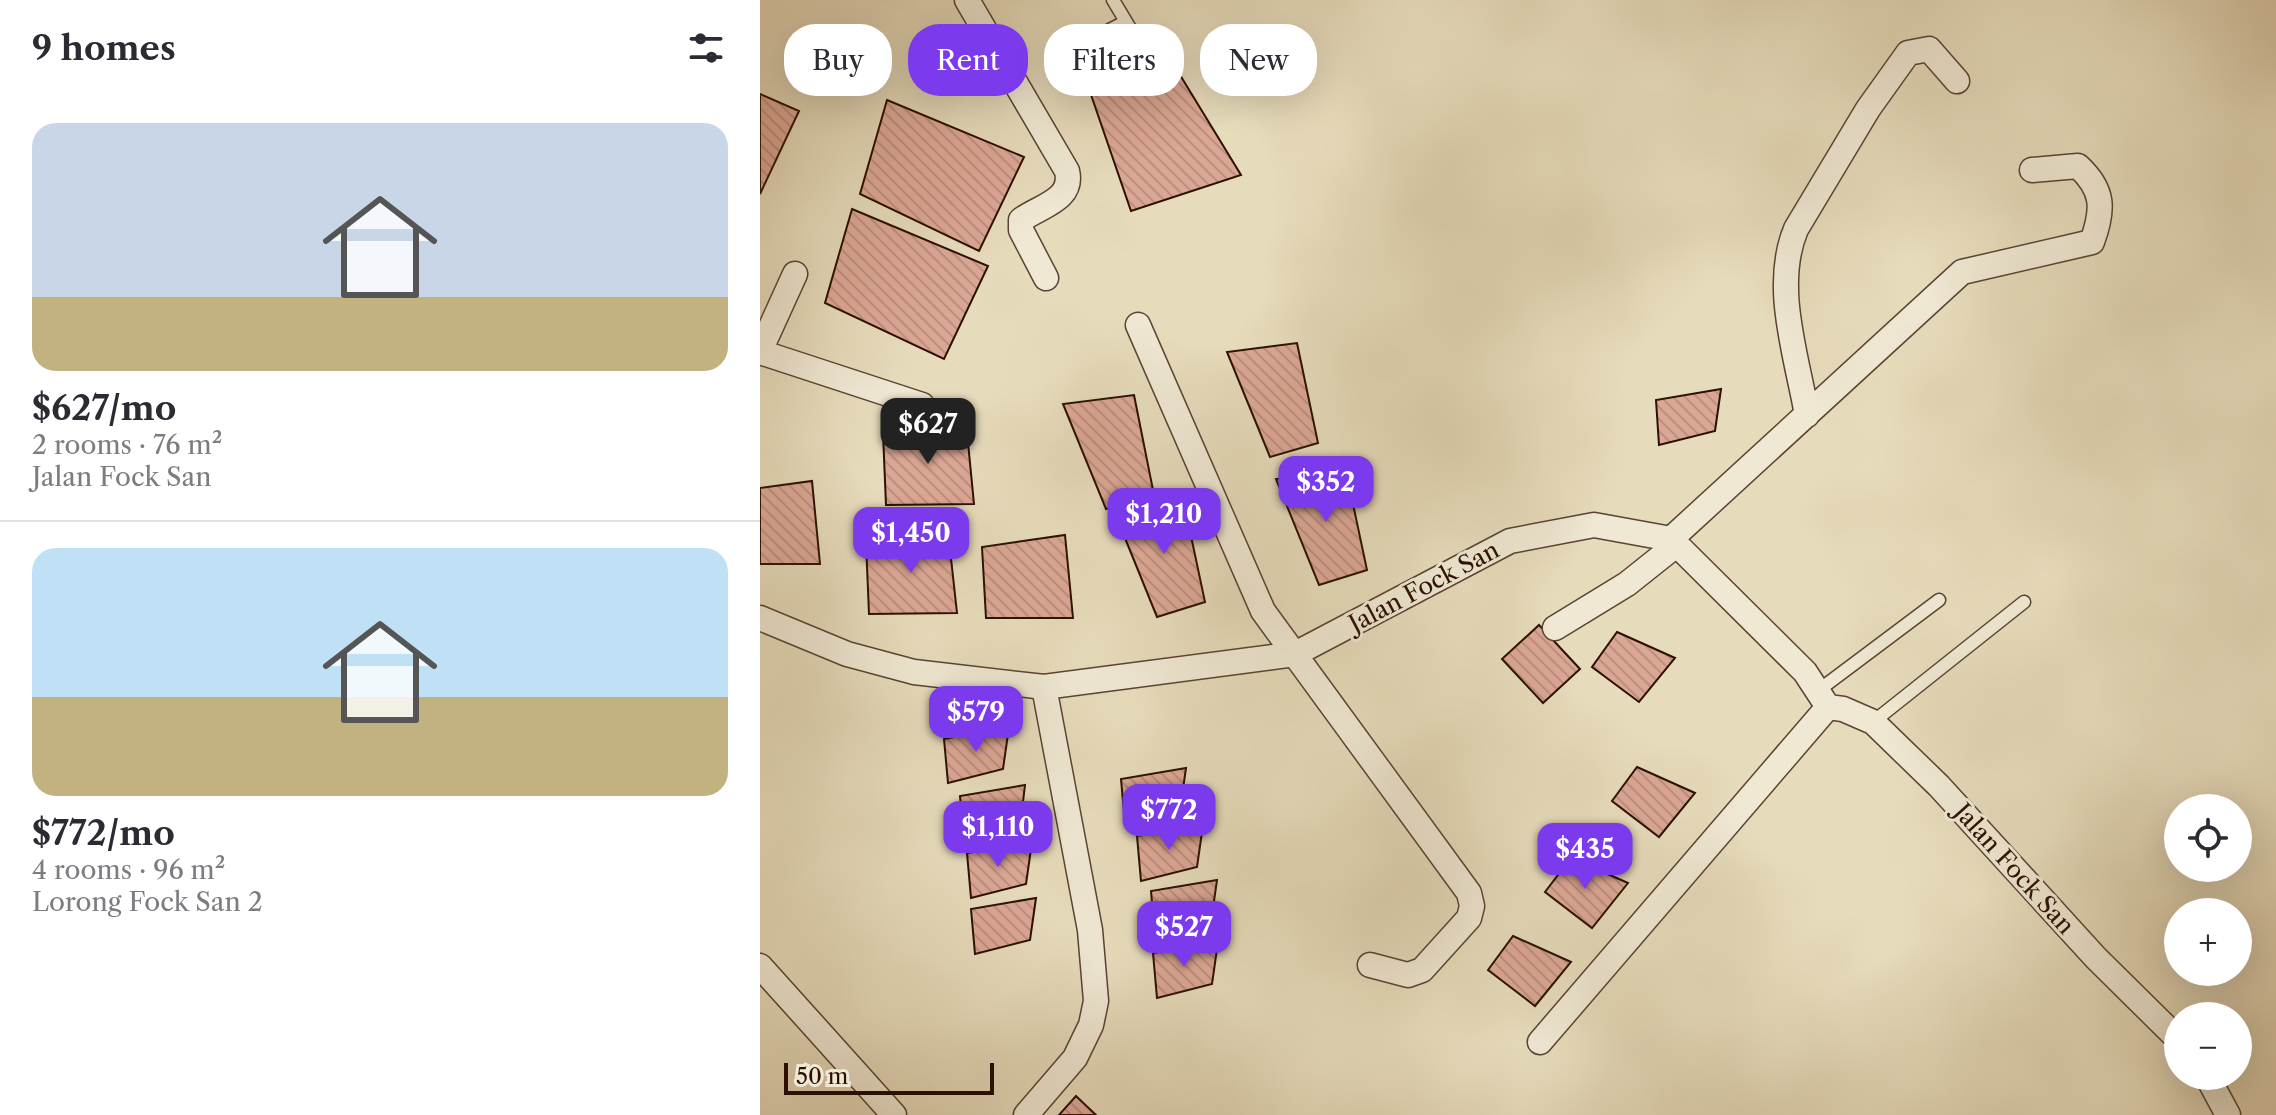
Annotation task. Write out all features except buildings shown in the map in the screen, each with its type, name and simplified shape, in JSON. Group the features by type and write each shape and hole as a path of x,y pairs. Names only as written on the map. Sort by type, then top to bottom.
{"street":[{"path":"967,0 1067,171 1069,181 1065,192 1021,220 1021,230 1046,278"},
{"path":"1807,415 1787,297 1788,249 1796,229 1868,109 1908,53 1929,49 1957,81"},
{"path":"1555,628 1627,584 1962,272 2092,242 2101,217 2095,182 2078,166 2032,170"},
{"path":"795,274 760,352 922,405"},
{"path":"1138,325 1263,611 1469,893 1472,906 1469,918 1422,970 1408,975 1370,965"},
{"name":"Jalan Fock San","path":"760,618 847,654 914,672 1044,687 1295,654 1510,541 1594,525 1674,542 1823,699 1873,722 1939,786 2096,958 2164,1025"},
{"path":"1026,1115 1075,1058 1091,1025 1096,1001 1090,930 1044,687"},
{"path":"1540,1042 1823,699"},
{"path":"760,966 894,1115"},
{"path":"2215,1090 2228,1115"}],"lane":[{"path":"1113,0 1125,22 1121,24"},
{"path":"1823,699 1939,600"},
{"path":"1873,722 2024,602"}]}
